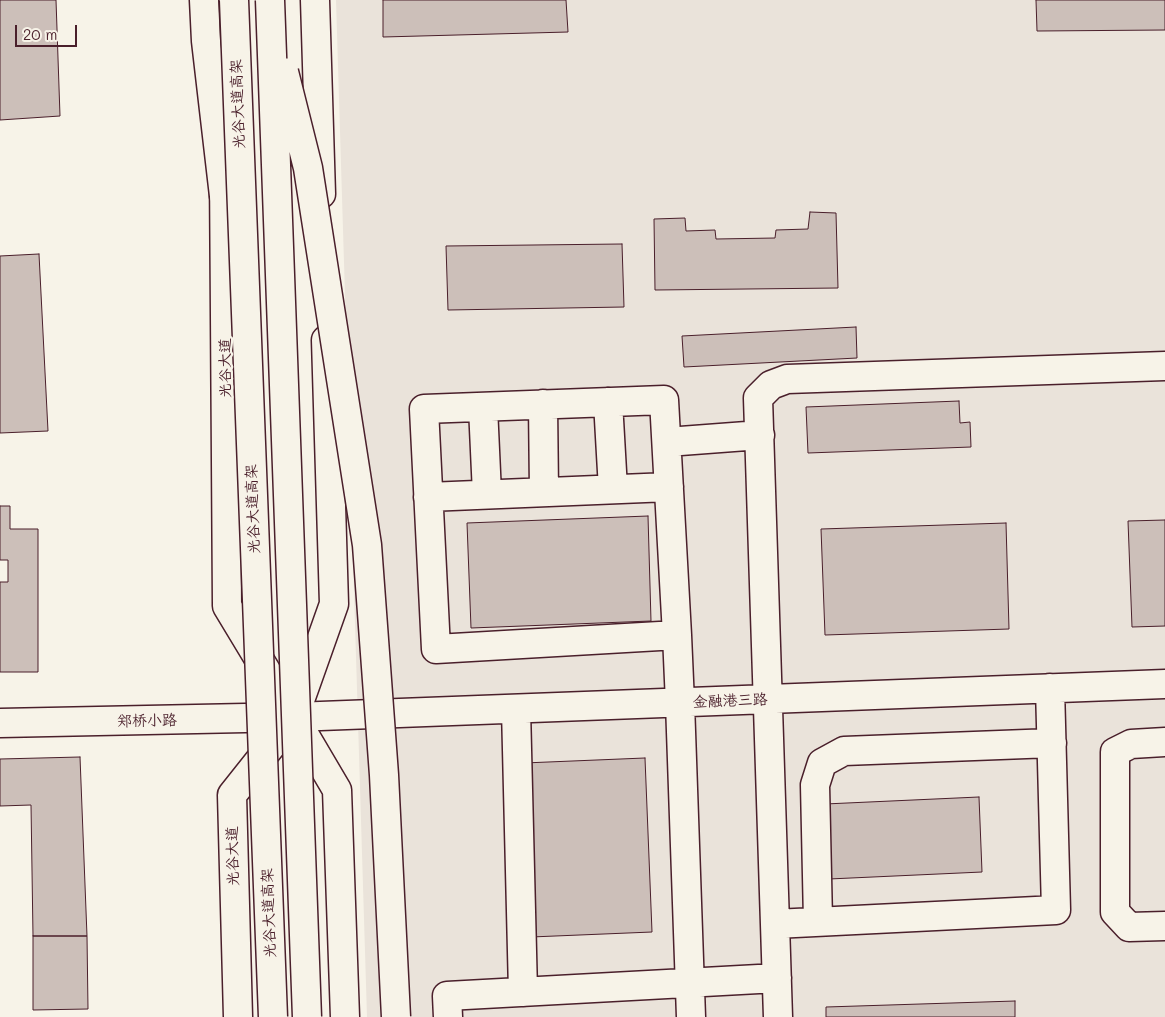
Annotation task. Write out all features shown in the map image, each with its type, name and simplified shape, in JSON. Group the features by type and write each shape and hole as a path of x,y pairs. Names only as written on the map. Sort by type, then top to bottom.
{"main road":[{"path":"204,0 206,41 224,196"},
{"name":"光谷大道","path":"223,0 227,606 337,790 346,1017"},
{"name":"光谷大道高架","path":"234,0 273,1017"},
{"name":"光谷大道","path":"238,1017 232,795 294,717 334,604 314,0"},
{"path":"270,8 308,1017"},
{"path":"270,8 308,168 368,545 384,775 396,1017"},
{"path":"778,1017 758,398 772,385 787,379 1165,366"},
{"path":"677,635 436,649 424,409 664,400 667,442 677,635 680,703 691,1017"},
{"path":"608,402 613,489"},
{"path":"543,404 544,492"},
{"path":"483,407 487,494"},
{"path":"667,442 760,435"},
{"path":"428,497 669,486"},
{"name":"金融港三路","path":"294,717 1165,684"},
{"path":"775,924 1056,910 1050,688"},
{"path":"516,709 523,992"},
{"name":"郑桥小路","path":"0,724 294,717"},
{"path":"1165,742 1131,744 1115,752 1115,912 1129,927 1165,926"},
{"path":"818,921 815,785 822,763 844,751 1052,743"},
{"path":"448,1017 447,996 777,978"}],"shaded area":[{"path":"336,0 1165,0 1165,1017 367,1017"}],"building":[{"path":"0,0 56,0 60,116 0,120"},
{"path":"383,0 566,0 568,32 383,37"},
{"path":"1036,0 1165,0 1165,30 1037,31"},
{"path":"810,212 836,213 838,288 655,290 654,219 685,218 686,231 715,230 716,239 775,238 776,230 808,229"},
{"path":"622,244 624,307 448,310 446,246"},
{"path":"39,254 48,431 0,433 0,256"},
{"path":"856,327 857,358 684,367 682,336"},
{"path":"959,401 960,423 970,422 971,447 808,453 806,407"},
{"path":"0,506 10,506 10,529 38,529 38,672 0,672 0,582 8,582 8,560 0,560"},
{"path":"648,516 651,621 471,628 467,523"},
{"path":"1165,520 1165,626 1132,627 1128,521"},
{"path":"1006,523 1009,629 825,635 821,529"},
{"path":"80,757 87,936 33,936 31,805 0,806 0,759"},
{"path":"645,758 652,932 531,937 524,763"},
{"path":"979,797 982,872 829,879 825,804"},
{"path":"33,936 87,936 88,1009 33,1010"},
{"path":"1015,1001 1015,1017 826,1017 826,1007"}]}
